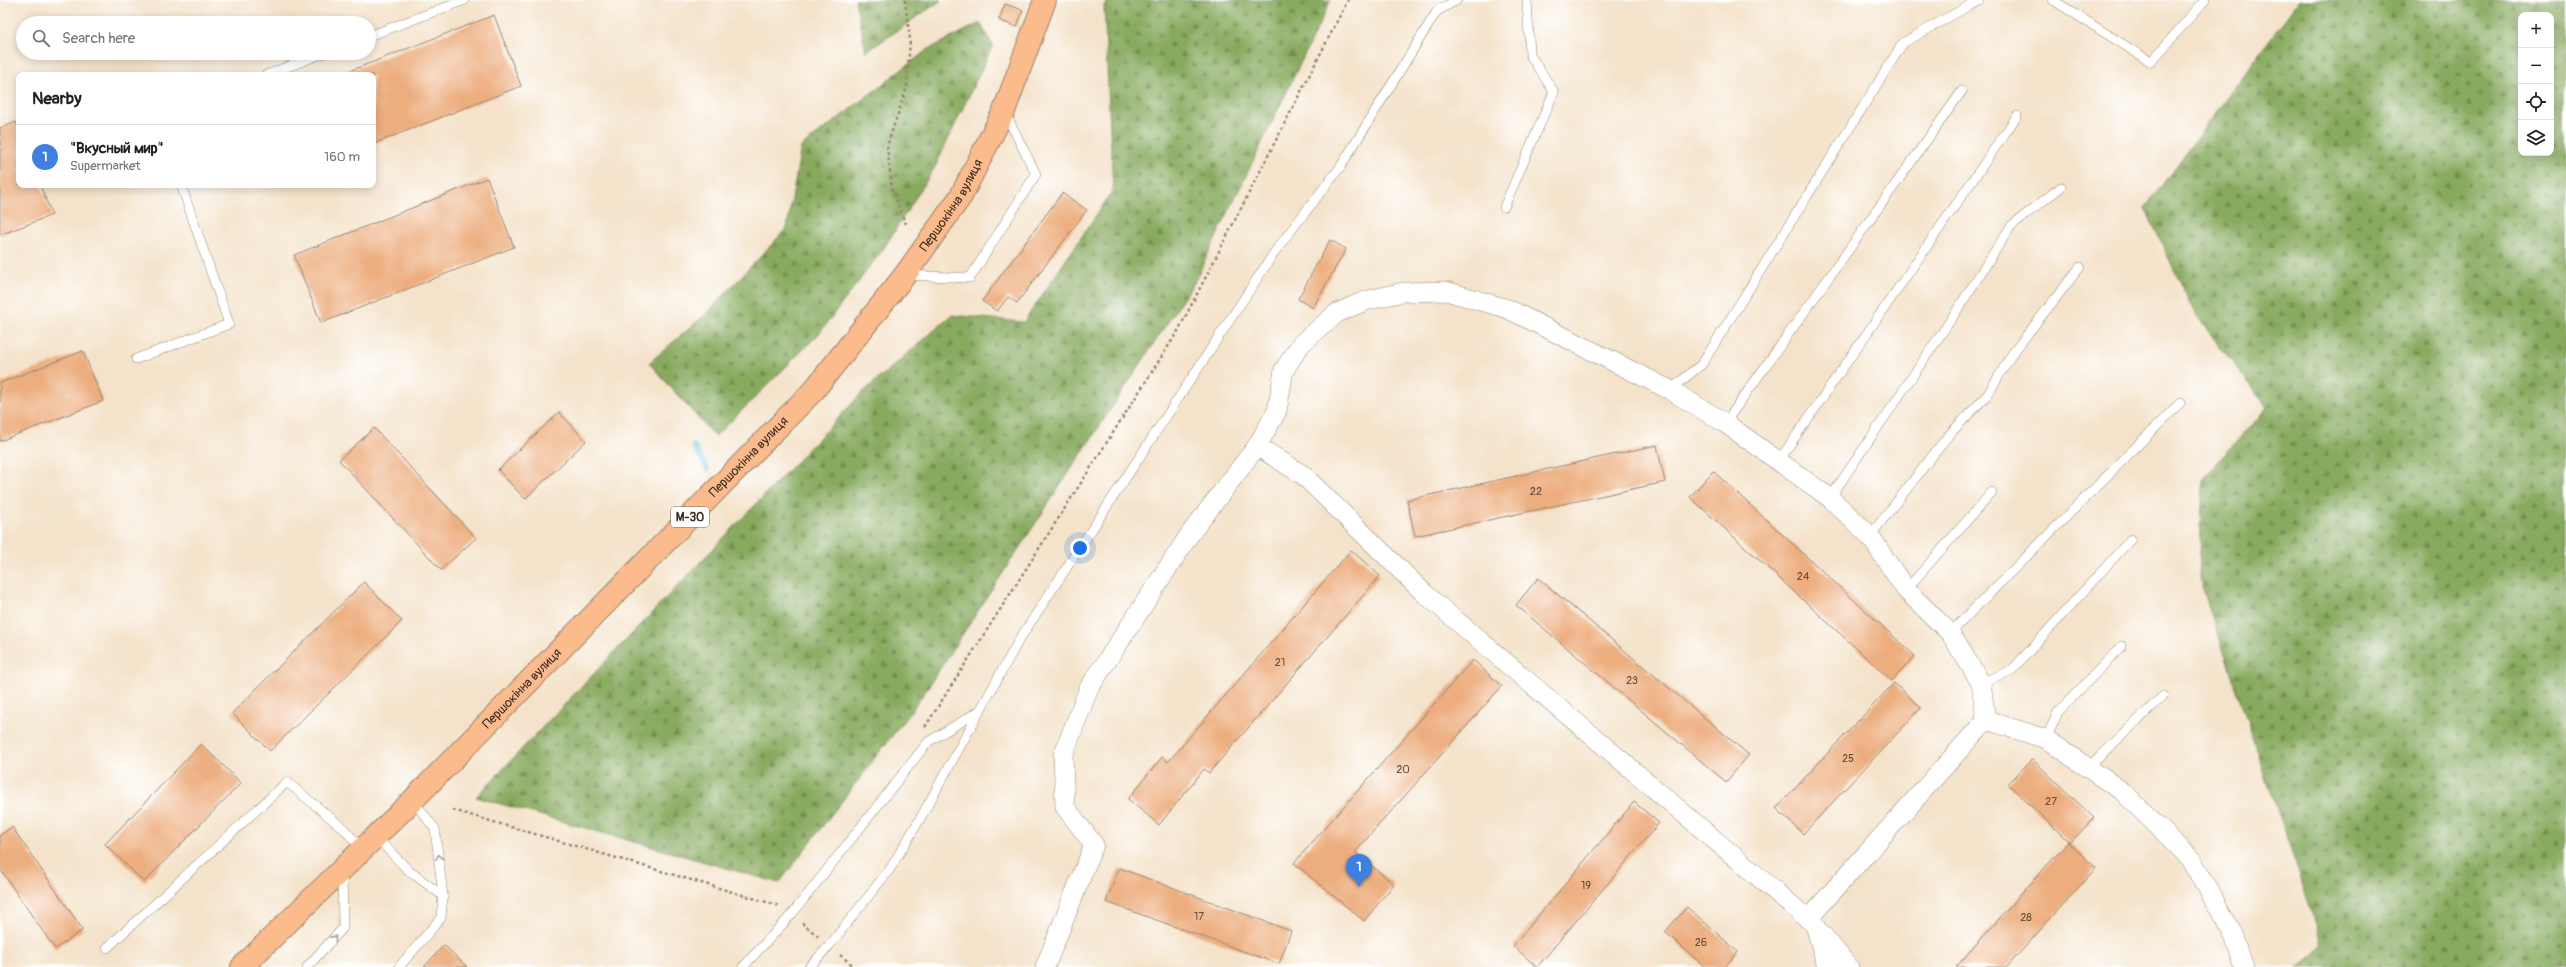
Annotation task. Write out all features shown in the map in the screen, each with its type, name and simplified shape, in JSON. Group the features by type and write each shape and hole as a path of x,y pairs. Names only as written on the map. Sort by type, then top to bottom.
{"highway":[{"name":"Першокінна вулиця","path":"242,967 413,800 814,390 905,275 961,196 1004,111 1046,0"}],"street":[{"path":"1045,967 1094,845 1065,807 1064,800 1063,755 1089,688 1190,534 1257,446 1277,411 1284,370 1301,344 1337,313 1365,301 1403,292 1446,292 1508,309 1670,390 1725,423 1830,498 1870,536 1906,590 1950,633 1981,683 1986,720 1811,922"},
{"path":"1257,446 1303,475 1425,594 1811,922 1849,967"},
{"path":"1986,720 2046,739 2122,792 2192,860 2234,936 2244,967"},
{"path":"1811,922 1827,967"}],"lane":[{"path":"376,33 465,0"},
{"path":"809,967 829,946 890,869 1018,640 1276,250 1341,166 1437,11 1457,0"},
{"path":"1504,207 1554,92 1530,55 1527,0"},
{"path":"1670,390 1702,364 1903,43 1979,0"},
{"path":"2053,0 2151,62 2205,0"},
{"path":"274,72 306,60"},
{"path":"1725,423 1962,91"},
{"path":"905,275 970,278 1036,174 1004,111"},
{"path":"1778,462 2017,116"},
{"path":"1830,498 1952,318 2011,226 2061,187"},
{"path":"136,359 229,324 182,188"},
{"path":"1870,536 1948,436 1988,394 2012,354 2080,267"},
{"path":"1950,633 2181,402"},
{"path":"1906,590 1992,492"},
{"path":"1981,683 2012,670 2131,539"},
{"path":"2046,739 2058,712 2122,646"},
{"path":"2088,768 2163,696"},
{"path":"743,967 792,914 928,742 980,710"},
{"path":"107,948 287,782 344,829 370,843 444,896"},
{"path":"399,967 441,918 444,896 435,829 413,800"},
{"path":"307,967 343,928 342,868"}],"path":[{"path":"905,0 910,40 907,87 887,146 892,189 906,224"},
{"path":"921,733 1178,331 1348,0"},
{"path":"453,810 782,907 777,912"}],"green space":[{"path":"855,0 942,0 866,52"},
{"path":"1107,0 1331,0 1195,281 918,702 779,883 476,797 862,393 952,315 1024,322 1113,190 1104,6"},
{"path":"2299,0 2566,0 2566,967 2298,967 2323,945 2199,578 2203,479 2267,407 2195,314 2145,208"},
{"path":"980,23 993,45 935,167 884,248 818,335 715,437 649,363 707,313 787,228 801,147 927,50"}],"building":[{"path":"1005,4 1023,10 1017,27 999,20"},
{"path":"494,15 521,86 376,143 376,72 347,72"},
{"path":"16,122 16,188 41,188 52,215 0,235 0,128"},
{"path":"487,178 514,247 321,323 294,255"},
{"path":"1062,193 1087,210 1017,303 1008,297 997,311 982,301"},
{"path":"1330,240 1346,249 1313,308 1298,299"},
{"path":"83,351 103,401 0,441 0,383"},
{"path":"559,412 586,441 525,499 498,470"},
{"path":"374,428 476,538 441,570 339,460"},
{"path":"1657,445 1665,482 1415,536 1407,500"},
{"path":"1713,471 1915,656 1892,681 1690,497"},
{"path":"1351,550 1380,576 1209,773 1204,769 1159,825 1128,799 1162,757 1168,762"},
{"path":"1538,578 1749,755 1726,782 1516,605"},
{"path":"364,582 402,621 270,751 232,713"},
{"path":"1473,660 1502,686 1355,852 1394,884 1364,921 1294,863"},
{"path":"1894,683 1921,708 1803,834 1776,808"},
{"path":"201,744 241,783 144,882 105,844"},
{"path":"2032,759 2094,818 2070,843 2008,784"},
{"path":"1634,802 1659,823 1537,967 1513,946"},
{"path":"12,827 83,930 55,949 0,869 0,835"},
{"path":"2068,842 2096,868 2007,967 1956,967"},
{"path":"1119,868 1291,931 1279,964 1106,902"},
{"path":"1687,907 1738,952 1725,967 1705,967 1665,932"},
{"path":"444,945 467,967 424,967"}],"waterway":[{"path":"694,446 707,469"}],"place":[{"name":"\"Вкусный мир\"","path":"1359,887"}]}
